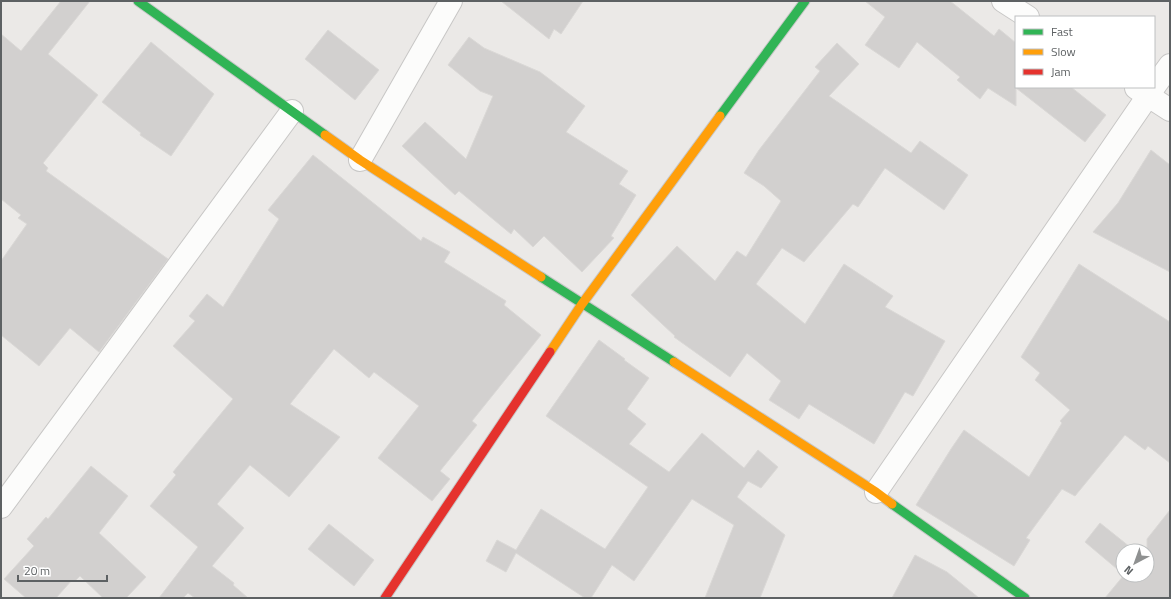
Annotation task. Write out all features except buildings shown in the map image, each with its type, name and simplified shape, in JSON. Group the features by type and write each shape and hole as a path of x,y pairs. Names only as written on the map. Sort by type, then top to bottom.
{"street":[{"path":"138,1 360,160 876,492 1025,598"},
{"path":"360,160 451,1"},
{"path":"385,598 582,304 805,1"},
{"path":"1003,1 1026,16"},
{"path":"1155,81 1170,65"},
{"path":"876,492 1148,89 1170,110"},
{"path":"1,507 292,111"}],"traffic: fast":[{"path":"138,1 325,135"},
{"path":"720,116 805,1"},
{"path":"541,277 674,362"},
{"path":"892,504 1025,598"}],"traffic: slow":[{"path":"550,352 582,304 720,116"},
{"path":"325,135 360,160 541,277"},
{"path":"674,362 876,492 892,504"}],"traffic: jam":[{"path":"385,598 550,352"}]}
